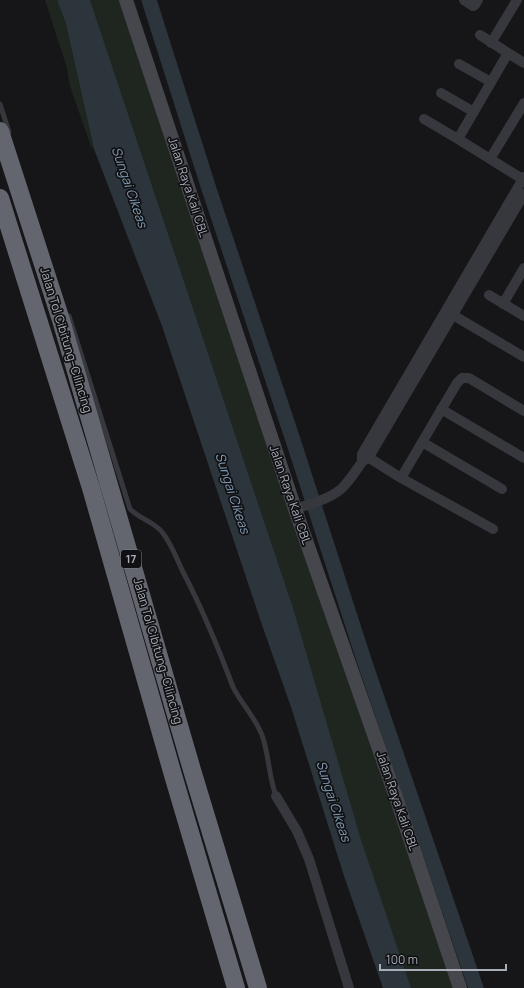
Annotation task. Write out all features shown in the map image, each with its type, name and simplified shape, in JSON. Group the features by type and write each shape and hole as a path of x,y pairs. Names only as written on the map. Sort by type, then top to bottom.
{"highway":[{"name":"Jalan Tol Cibitung–Cilincing","path":"6,134 190,762 258,988"},
{"name":"Jalan Tol Cibitung–Cilincing","path":"0,198 91,488 236,988"}],"main road":[{"name":"Jalan Raya Kali CBL","path":"126,0 294,509 398,804 460,988"}],"street":[{"path":"464,0 473,6 476,5 478,0"},
{"path":"491,43 517,0"},
{"path":"480,35 524,63"},
{"path":"458,139 508,53"},
{"path":"459,64 491,82"},
{"path":"441,93 474,112"},
{"path":"490,159 524,103"},
{"path":"294,509 326,498 340,490 350,480 449,313 524,178 424,119"},
{"path":"449,313 524,194"},
{"path":"503,304 524,268"},
{"path":"489,295 524,316"},
{"path":"449,313 524,357"},
{"path":"401,478 441,409 457,383 462,378 469,378 524,411"},
{"path":"441,409 524,458"},
{"path":"422,442 502,489"},
{"path":"364,458 493,529"},
{"path":"276,796 297,831 309,859 349,988"}],"lane":[{"path":"0,104 6,134"},
{"path":"67,309 130,509 135,514 158,527 182,568 204,615 233,687 263,737 273,788 276,796"}],"shaded area":[{"path":"45,0 57,0 66,24 94,149 91,147 70,86 67,68"},
{"path":"90,0 126,0 460,988 410,988 362,845 268,534"}],"water":[{"name":"Sungai Cikeas","path":"57,0 90,0 293,608 361,840 411,988 383,988 344,876 291,707 162,326 94,149 66,24"}],"waterway":[{"path":"149,0 209,189 292,437 365,663 476,988"}]}
